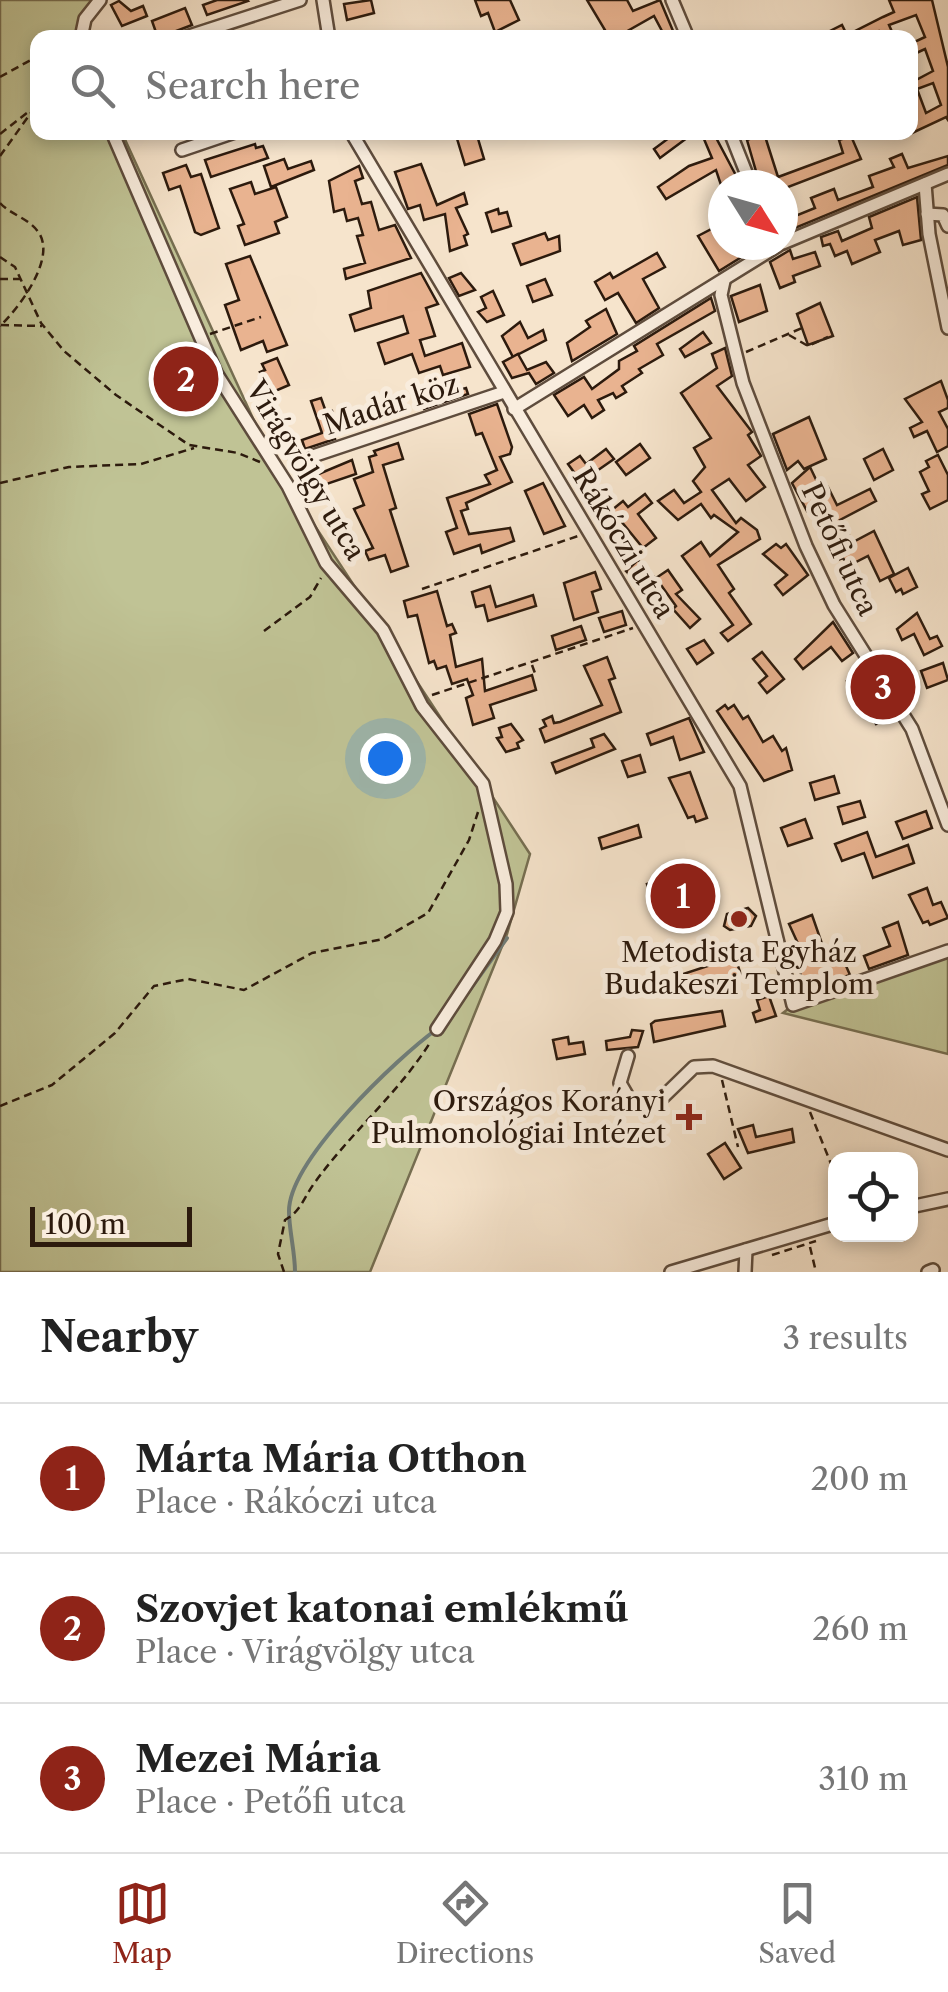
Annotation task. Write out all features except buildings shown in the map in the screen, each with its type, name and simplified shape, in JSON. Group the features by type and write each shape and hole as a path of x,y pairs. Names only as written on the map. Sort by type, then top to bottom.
{"street":[{"path":"83,30 85,19 100,0"},
{"path":"208,30 300,0"},
{"path":"322,0 328,30"},
{"path":"672,0 685,30"},
{"name":"Virágvölgy utca","path":"115,140 216,373 273,462 326,563 389,638 418,699 478,774 486,792 506,884 507,912 495,941 436,1029"},
{"path":"182,150 211,140"},
{"name":"Rákóczi utca","path":"356,140 740,786 794,1005 948,952"},
{"path":"733,140 745,170"},
{"path":"798,236 948,174"},
{"path":"925,184 948,328"},
{"path":"928,214 944,215 948,226"},
{"path":"514,408 755,260"},
{"name":"Petőfi utca","path":"724,281 721,295 736,356 806,546 834,606 912,729 948,824"},
{"name":"Madár köz","path":"295,462 504,392"},
{"path":"628,1056 620,1083 631,1102 642,1106 660,1100 694,1067 720,1069 948,1150"},
{"path":"918,1205 948,1199"},
{"path":"671,1272 746,1254 828,1227"},
{"path":"745,1272 746,1254"},
{"path":"708,1272 723,1257"}],"path":[{"path":"0,77 30,60"},
{"path":"0,134 30,110"},
{"path":"0,156 30,115"},
{"path":"0,203 27,221 43,242 40,265 0,325"},
{"path":"0,257 13,264 44,326 70,358 195,448 273,462"},
{"path":"0,279 21,279"},
{"path":"198,331 211,334 260,317"},
{"path":"0,325 44,326"},
{"path":"736,356 802,328"},
{"path":"788,334 808,346 828,338"},
{"path":"176,436 178,453"},
{"path":"0,483 69,468 124,467 195,448"},
{"path":"422,589 588,532"},
{"path":"264,631 313,593 326,563"},
{"path":"418,699 644,624"},
{"path":"531,664 536,676"},
{"path":"0,1106 52,1085 115,1034 154,986 188,979 244,990 312,953 383,939 420,919 434,906 462,856 486,792"},
{"path":"284,1272 278,1246 286,1218 294,1216 376,1106 408,1078 436,1029"},
{"path":"720,1069 732,1136 738,1148"},
{"path":"818,1129 828,1155"},
{"path":"746,1254 809,1246 824,1237"},
{"path":"809,1246 816,1272"}],"green space":[{"path":"0,0 100,0 85,30 30,30 30,140 125,140 273,462 530,854 507,934 370,1272 0,1272"},
{"path":"948,951 948,1054 783,1013 793,1005"}],"waterway":[{"path":"448,1020 507,938"},
{"path":"295,1272 289,1211 306,1165 373,1086 437,1029"}],"place":[{"name":"Szovjet katonai emlékmű","path":"186,379"},
{"name":"Mezei Mária","path":"883,687"},
{"name":"Márta Mária Otthon","path":"683,896"},
{"name":"Metodista Egyház Budakeszi Templom","path":"739,919"},
{"name":"Országos Korányi Pulmonológiai Intézet","path":"689,1117"}]}
